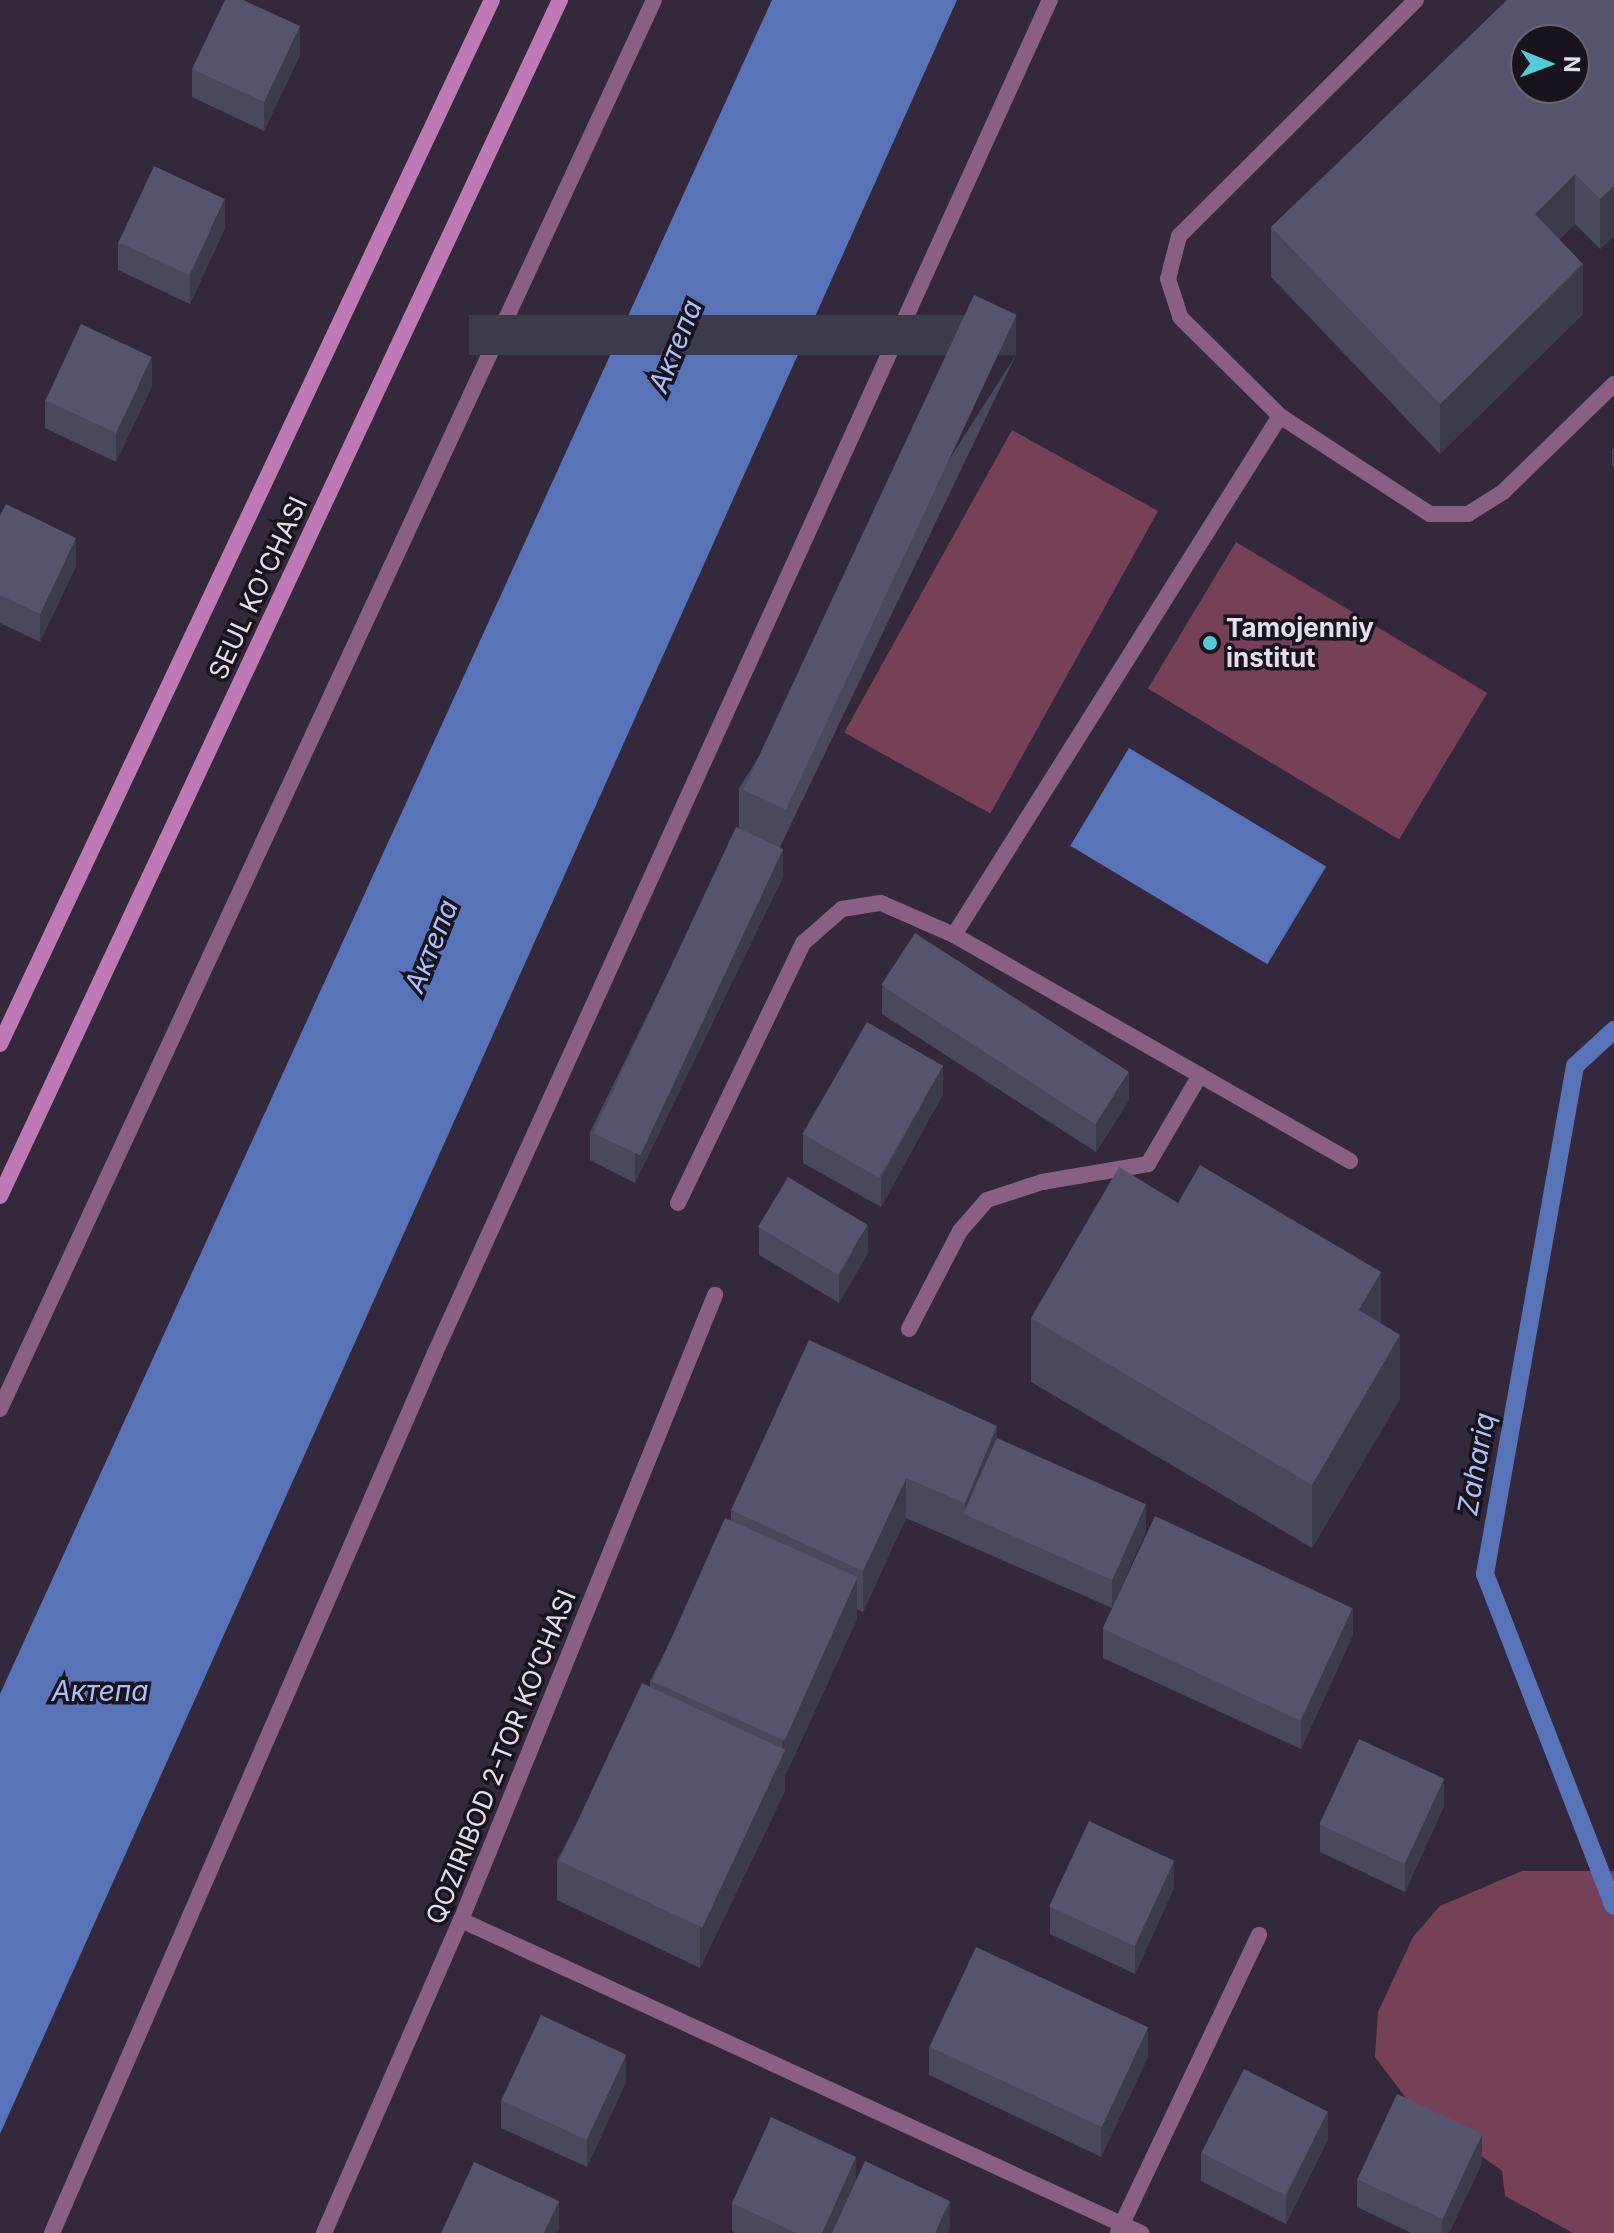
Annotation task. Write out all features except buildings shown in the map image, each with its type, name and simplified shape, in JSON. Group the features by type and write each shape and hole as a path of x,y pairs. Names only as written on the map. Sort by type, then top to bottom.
{"main road":[{"name":"SEUL KO'CHASI","path":"0,1044 492,0"},
{"name":"SEUL KO'CHASI","path":"0,1196 560,0"}],"street":[{"path":"0,1409 654,0"},
{"path":"52,2233 435,1353 1050,0"},
{"path":"1416,0 1179,236 1168,279 1180,317 1280,416 1430,514 1468,514 1503,492 1614,384"},
{"path":"954,935 1280,416"},
{"path":"678,1203 803,943 842,909 881,903 954,935 1350,1161"},
{"path":"909,1329 960,1231 987,1200 1042,1182 1148,1164 1200,1075"},
{"name":"QOZIRIBOD 2-TOR KO‘CHASI","path":"324,2233 461,1920 715,1295"},
{"path":"461,1920 1119,2228 1141,2233"},
{"path":"1119,2228 1259,1935"}],"shaded area":[{"path":"1012,430 1158,511 990,814 844,733"},
{"path":"1236,542 1487,693 1399,839 1148,689"},
{"path":"1522,1871 1614,1871 1614,2233 1573,2233 1505,2196 1502,2171 1412,2106 1375,2057 1378,2012 1413,1937 1440,1906"}],"water":[{"name":"Актепа","path":"772,0 957,0 0,2134 0,1694"},
{"path":"1129,748 1326,866 1267,964 1070,846"}],"waterway":[{"name":"Zahariq","path":"1614,1030 1575,1066 1485,1574 1614,1906"}],"place":[{"name":"Tamojenniy institut","path":"1210,643"}]}
